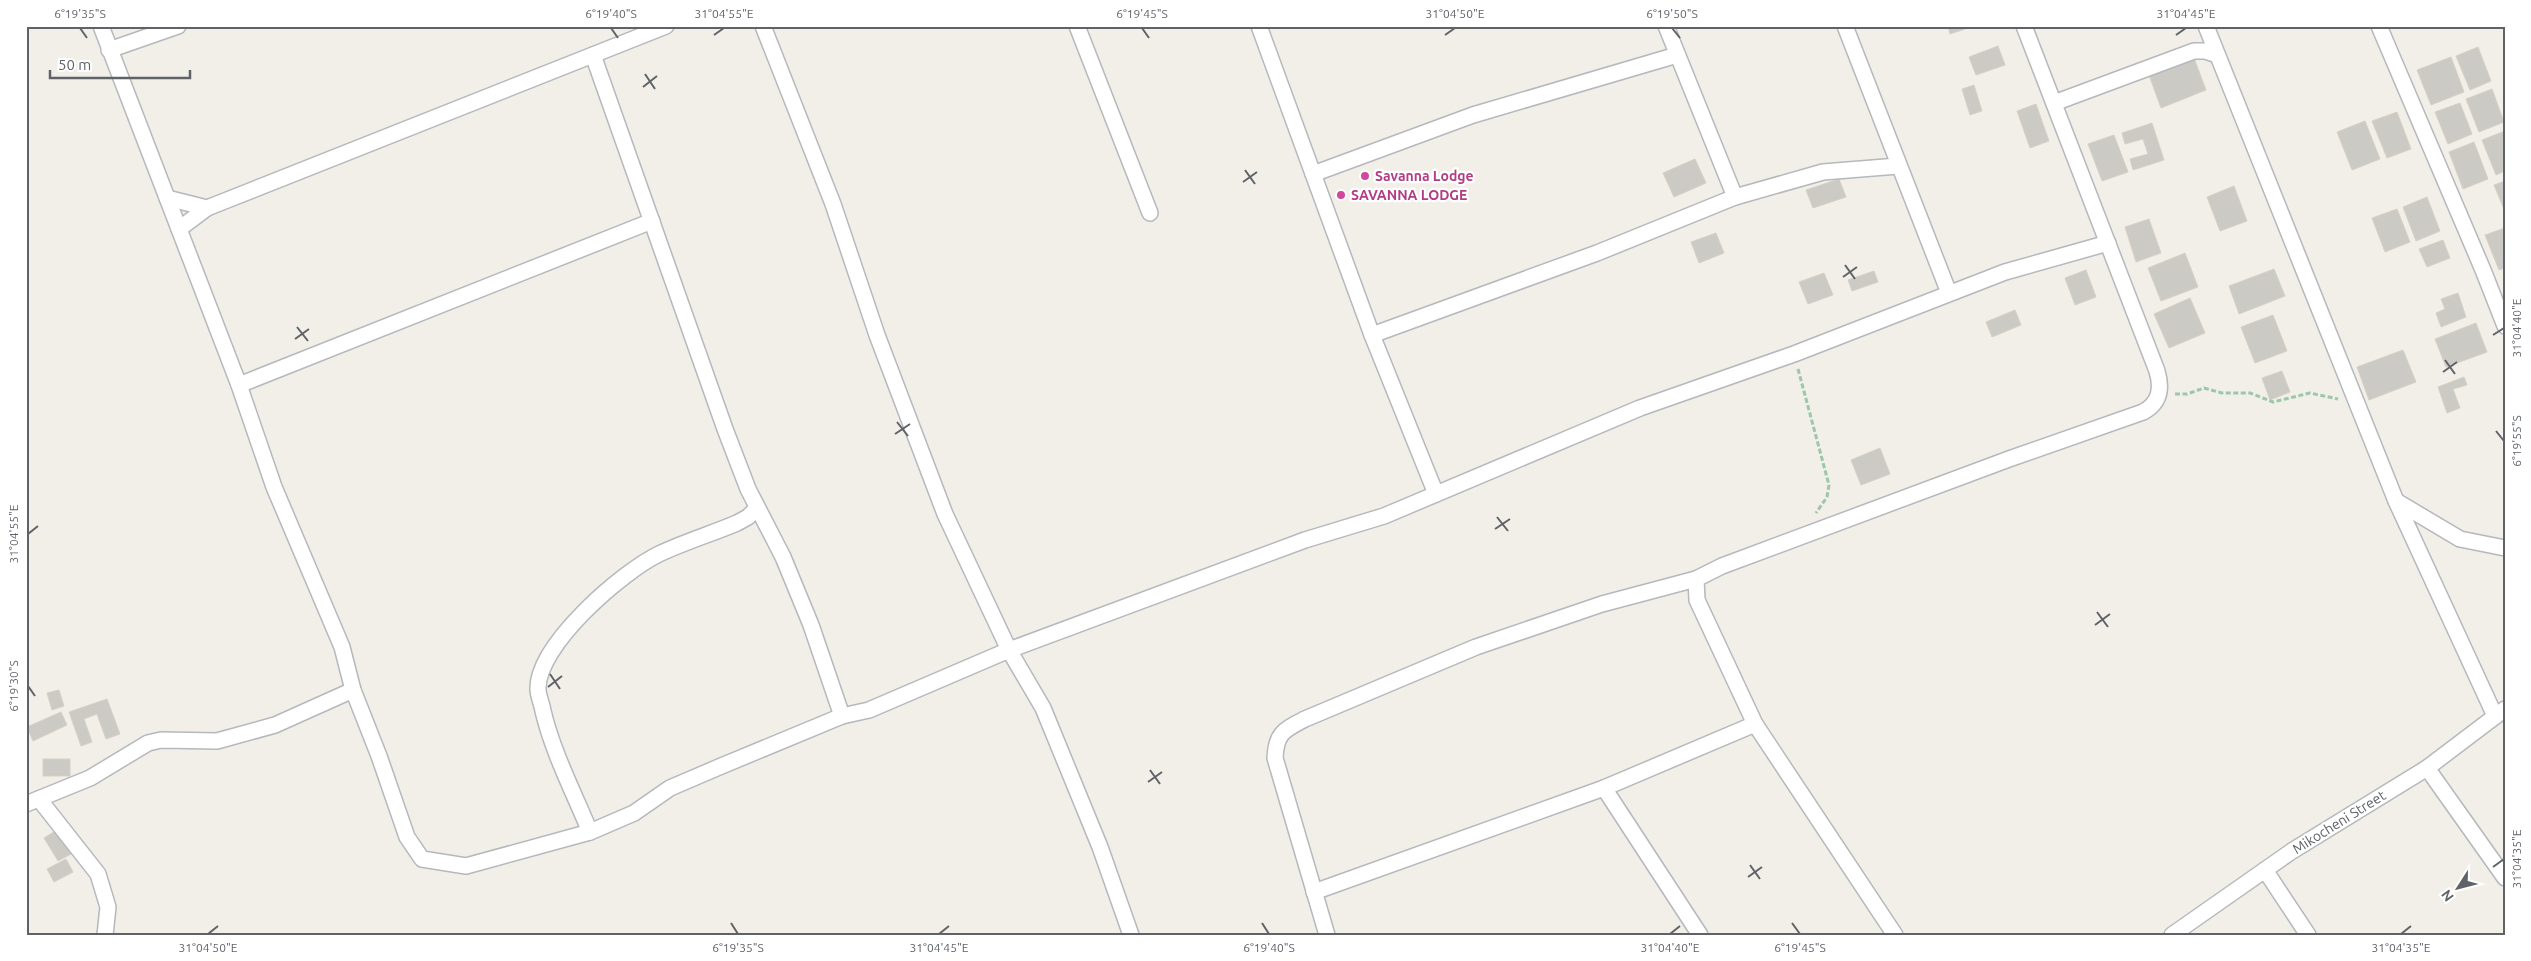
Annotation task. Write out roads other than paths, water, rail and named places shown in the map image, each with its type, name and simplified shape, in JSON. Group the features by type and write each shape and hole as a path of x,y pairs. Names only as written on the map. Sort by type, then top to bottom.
{"street":[{"path":"101,26 239,385 274,487 342,647 353,690 379,756 407,837 422,859 466,866 590,832 634,813 670,788 842,716 869,710 1009,650 1305,540 1384,516 1640,408 1794,354 2005,272 2108,243"},
{"path":"109,50 178,26"},
{"path":"179,229 207,208 666,26"},
{"path":"763,26 833,204 877,335 942,505 1009,650 1025,675 1046,716 1100,847 1131,935"},
{"path":"1076,26 1150,213"},
{"path":"1259,26 1372,335 1436,494"},
{"path":"1666,26 1735,198"},
{"path":"1845,26 1949,293"},
{"path":"1327,935 1275,758 1276,744 1281,733 1305,719 1476,648 1602,604 1696,579 1722,566 2009,459 2143,412 2151,407 2159,394 2160,381 2157,371 2024,26"},
{"path":"2206,26 2355,403 2396,501 2500,713"},
{"path":"2379,26 2484,270 2505,326"},
{"path":"2054,103 2194,51 2205,51 2217,55"},
{"path":"1314,174 1473,115 1677,55"},
{"path":"593,56 652,221 676,297 724,429 757,508 783,558 811,625 842,716"},
{"path":"1372,335 1597,253 1735,198 1823,172 1898,166"},
{"path":"167,198 207,208"},
{"path":"239,385 652,221"},
{"path":"2396,501 2460,539 2505,548"},
{"path":"590,832 546,725 538,689 541,670 554,645 574,622 643,563 660,554 748,518 757,508"},
{"path":"1696,579 1697,600 1755,724 1888,932"},
{"path":"105,935 108,907 98,874 33,801 90,778 148,743 161,740 217,741 274,725 353,690"},
{"name":"Mikocheni Street","path":"2172,935 2292,851 2427,768 2500,713"},
{"path":"1314,892 1604,788 1755,724"},
{"path":"2427,768 2505,878"},
{"path":"1604,788 1700,935"},
{"path":"2266,870 2308,935"}],"place":[{"name":"Savanna Lodge","path":"1365,176"},
{"name":"SAVANNA LODGE","path":"1341,195"}]}
